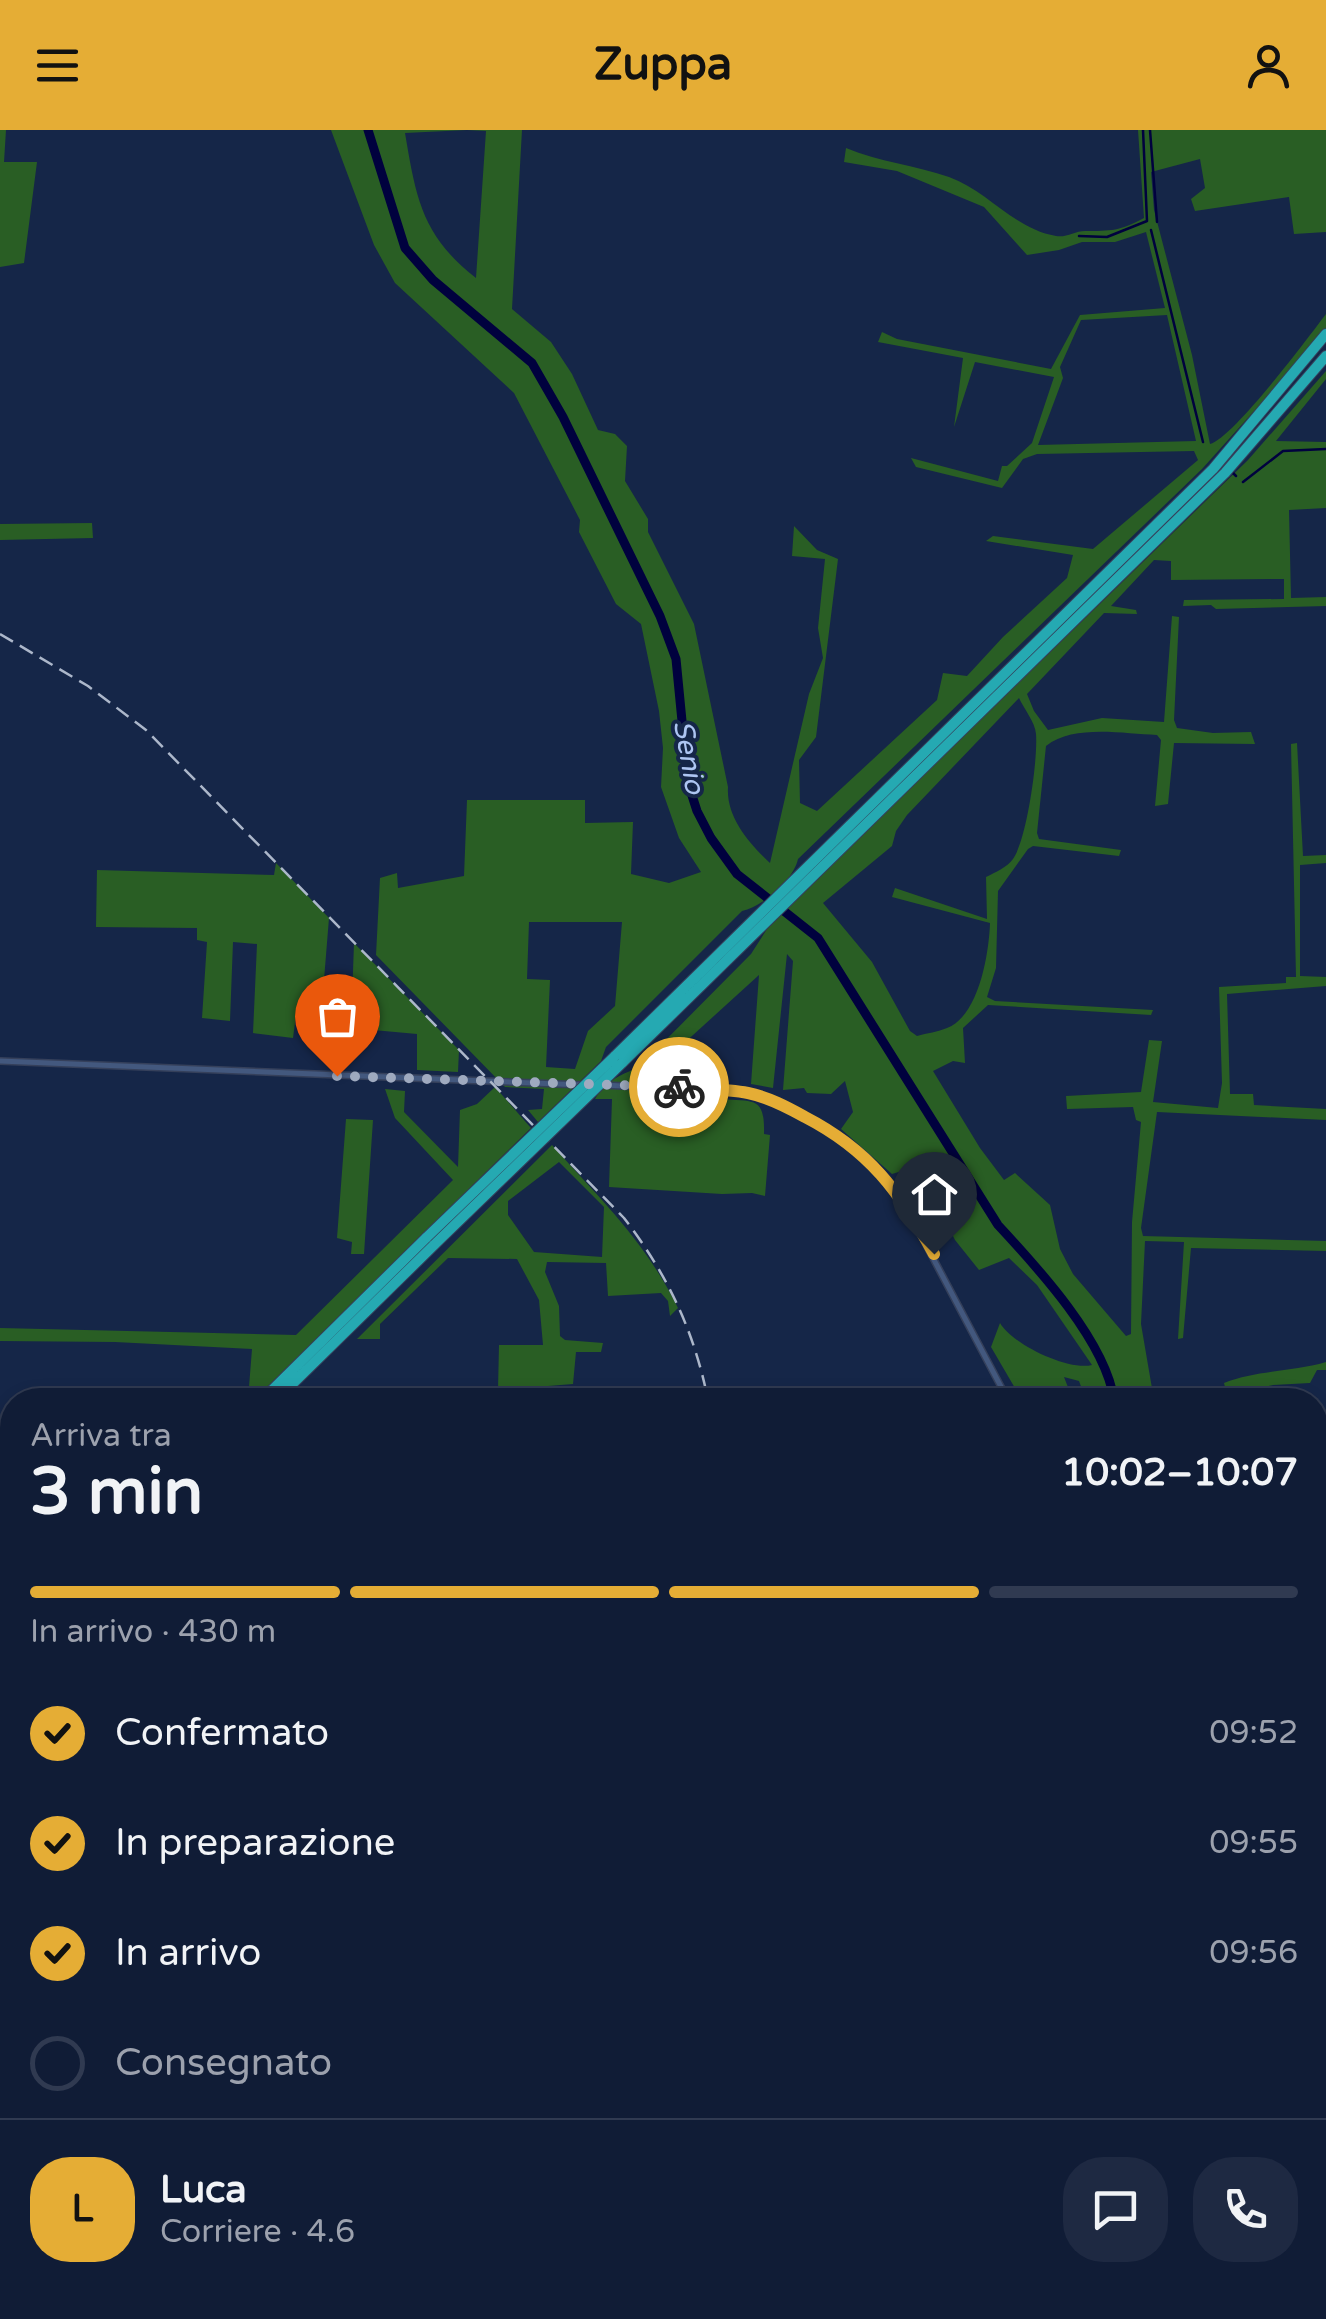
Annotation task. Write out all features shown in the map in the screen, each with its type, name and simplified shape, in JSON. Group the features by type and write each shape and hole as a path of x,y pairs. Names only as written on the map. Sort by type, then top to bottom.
{"highway":[{"path":"1026,660 1213,469 1326,334"},
{"path":"275,1388 618,1060 1026,660 1226,474 1326,356"},
{"path":"288,1388 431,1241"}],"street":[{"path":"0,1060 717,1089 762,1097 815,1122 867,1157 904,1202 1002,1388"}],"green space":[{"path":"0,130 6,130 4,162 37,162 24,263 0,267"},
{"path":"331,130 467,130 522,130 512,309 551,342 572,374 598,430 615,434 627,446 625,481 648,519 648,532 694,624 731,809 747,838 770,863 809,694 823,658 818,628 825,559 792,556 794,526 817,550 838,559 816,737 799,760 800,803 817,811 937,700 943,673 967,676 1067,578 1073,555 986,541 993,536 1093,549 1198,460 1194,451 1037,454 1023,459 1002,488 916,467 911,458 998,481 1002,466 1007,466 1032,443 1054,377 975,362 954,427 963,358 878,342 882,332 897,339 1051,369 1080,315 1165,308 1146,232 1115,242 1082,242 1027,255 984,207 897,171 844,162 846,148 949,177 1027,226 1060,236 1115,229 1144,218 1138,130 1326,130 1326,232 1294,234 1289,197 1195,211 1191,199 1205,188 1200,159 1151,172 1154,210 1192,355 1210,444 1252,407 1326,314 1326,331 1202,469 798,859 790,876 776,891 742,911 606,1047 601,1061 538,1122 528,1110 542,1109 544,1089 505,1087 376,955 380,878 397,873 398,888 464,876 467,800 585,800 585,823 633,822 631,874 669,883 701,872 679,838 661,787 663,748 659,711 641,624 616,604 579,532 580,520 514,393 395,283 374,245","holes":["486,131 476,278 444,247 424,214 405,133","1167,315 1196,441 1038,445 1063,378 1060,367 1081,320","529,922 622,922 615,1006 588,1031 575,1069 546,1067 550,980 527,979"]},
{"path":"1326,371 1326,379 1276,441 1326,442 1326,508 1289,510 1291,598 1326,597 1326,606 1183,606 1184,600 1284,599 1284,579 1171,580 1171,561 1154,560 1111,606 1136,610 1137,614 1104,613 1027,694 1048,730 1102,718 1164,722 1172,616 1179,617 1174,720 1177,728 1213,733 1251,732 1255,744 1174,743 1168,804 1155,806 1161,740 1157,735 1084,733 1057,739 1046,746 1039,839 1121,850 1119,856 1033,846 1028,849 998,891 996,968 987,997 995,1001 1153,1010 1151,1015 988,1005 963,1028 965,1063 953,1061 933,1071 1004,1180 1015,1173 1050,1205 1060,1249 1073,1274 1126,1336 1131,1334 1132,1222 1141,1122 1136,1120 1133,1107 1067,1109 1066,1096 1141,1092 1149,1040 1162,1041 1153,1102 1218,1108 1222,1083 1219,987 1286,983 1286,977 1296,977 1291,744 1297,743 1303,856 1326,855 1326,863 1300,865 1300,976 1326,977 1326,986 1227,994 1230,1094 1253,1094 1254,1105 1326,1109 1326,1120 1157,1112 1141,1228 1143,1236 1326,1241 1326,1251 1191,1248 1183,1338 1178,1339 1184,1242 1145,1241 1141,1324 1152,1388 1082,1388 1079,1381 1064,1377 1068,1388 1015,1388 991,1347 1000,1323 1016,1339 1042,1354 1069,1364 1092,1365 1037,1285 1009,1258 979,1270 955,1240 918,1166 892,1174 841,1129 853,1112 845,1081 831,1094 807,1093 804,1088 783,1090 793,961 787,954 773,1088 751,1084 759,975 648,1076 722,1081 722,1099 750,1101 760,1107 764,1134 770,1135 765,1196 609,1187 612,1099 595,1099 619,1076 638,1068 751,954 767,929 1248,460","holes":["1019,698 1032,720 1035,761 1023,835 1013,859 986,877 987,919 895,888 892,897 990,923 980,982 967,1011 947,1028 917,1036 910,1031 872,962 823,903 892,846 907,815"]},
{"path":"92,523 93,538 0,540 0,524"},
{"path":"276,863 329,918 321,1017 296,1015 293,1038 253,1033 257,944 233,942 230,1021 202,1018 207,942 197,940 197,928 96,927 97,870 274,875"},
{"path":"354,943 459,1050 458,1072 417,1070 417,1034 351,1028"},
{"path":"495,1087 531,1128 266,1388 248,1388 252,1349 0,1341 0,1328 296,1335 453,1180 395,1118 385,1089 405,1091 404,1112 458,1167 460,1110 477,1104"},
{"path":"346,1119 373,1120 364,1254 351,1254 352,1242 337,1238"},
{"path":"552,1145 637,1241 678,1308 670,1316 668,1301 661,1293 608,1296 606,1263 547,1262 545,1272 559,1306 560,1336 565,1340 603,1343 601,1352 576,1352 573,1384 498,1388 499,1345 543,1345 539,1300 517,1259 448,1258 380,1324 380,1339 357,1339","holes":["559,1162 604,1207 602,1257 534,1252 508,1215 508,1201"]},
{"path":"1326,1362 1326,1370 1317,1370 1310,1383 1225,1388 1224,1383 1262,1373"}],"waterway":[{"name":"Senio","path":"368,130 405,248 433,280 532,363 563,417 660,616 676,659 688,783 711,838 737,874 818,938 998,1225 1084,1330 1111,1388"},
{"path":"1079,236 1107,237 1147,221 1143,130"},
{"path":"1150,130 1157,222"},
{"path":"1151,230 1203,442"},
{"path":"1243,482 1283,451 1326,449"},
{"path":"1233,473 1236,476"}],"railway":[{"path":"0,634 88,686 146,730 624,1218 677,1304 705,1388"}],"way so far":[{"path":"337,1076 679,1087"}],"route":[{"path":"679,1087 750,1093 780,1104 846,1140 896,1190 934,1254"}]}
